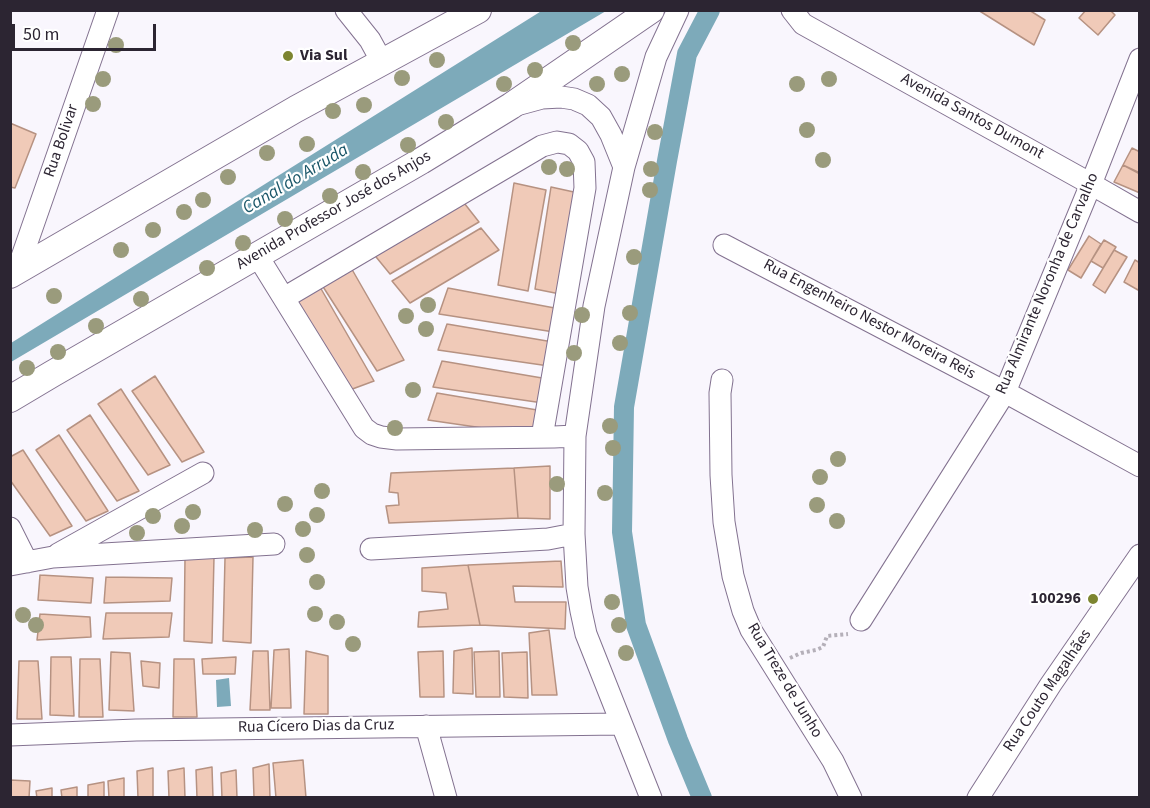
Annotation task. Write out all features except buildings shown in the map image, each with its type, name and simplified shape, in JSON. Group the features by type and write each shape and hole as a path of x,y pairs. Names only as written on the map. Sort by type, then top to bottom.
{"main road":[{"path":"14,273 296,109 478,10"},
{"name":"Avenida Professor José dos Anjos","path":"10,399 421,161 511,106 651,10"}],"street":[{"name":"Rua Bolivar","path":"14,273 108,10"},
{"path":"346,10 370,40 382,62"},
{"path":"651,798 586,634 577,587 574,534 575,436 594,306 624,167 656,57 678,10"},
{"name":"Avenida Santos Dumont","path":"797,17 1140,212"},
{"name":"Rua Almirante Noronha de Carvalho","path":"861,620 1005,392 1140,59"},
{"path":"511,106 542,98 561,97 588,105 601,117 624,167"},
{"path":"284,298 542,146 556,142 569,144 578,151 584,162 585,188 542,437"},
{"name":"Rua Engenheiro Nestor Moreira Reis","path":"724,245 1005,392 1140,466"},
{"path":"257,255 364,428 372,434 397,439 575,436"},
{"name":"Rua Treze de Junho","path":"722,380 720,393 721,475 724,522 733,576 743,611 751,630 833,760 851,798"},
{"path":"53,557 203,473"},
{"path":"10,528 19,563 53,557 274,544"},
{"path":"371,549 548,539 574,534"},
{"name":"Rua Couto Magalhães","path":"978,798 1051,684 1140,555"},
{"name":"Rua Cícero Dias da Cruz","path":"10,735 136,730 621,724"},
{"path":"426,726 446,798"}],"path":[{"path":"773,666 801,653 823,647 827,636 847,634 861,620"}],"water":[{"name":"Canal do Arruda","path":"543,10 606,11 11,362 11,343"},
{"path":"229,678 231,706 217,707 216,680"}],"waterway":[{"path":"702,798 636,625 622,532 624,407 687,54 710,10"}],"place":[{"name":"Via Sul","path":"288,56"},
{"name":"100296","path":"1093,599"}]}
